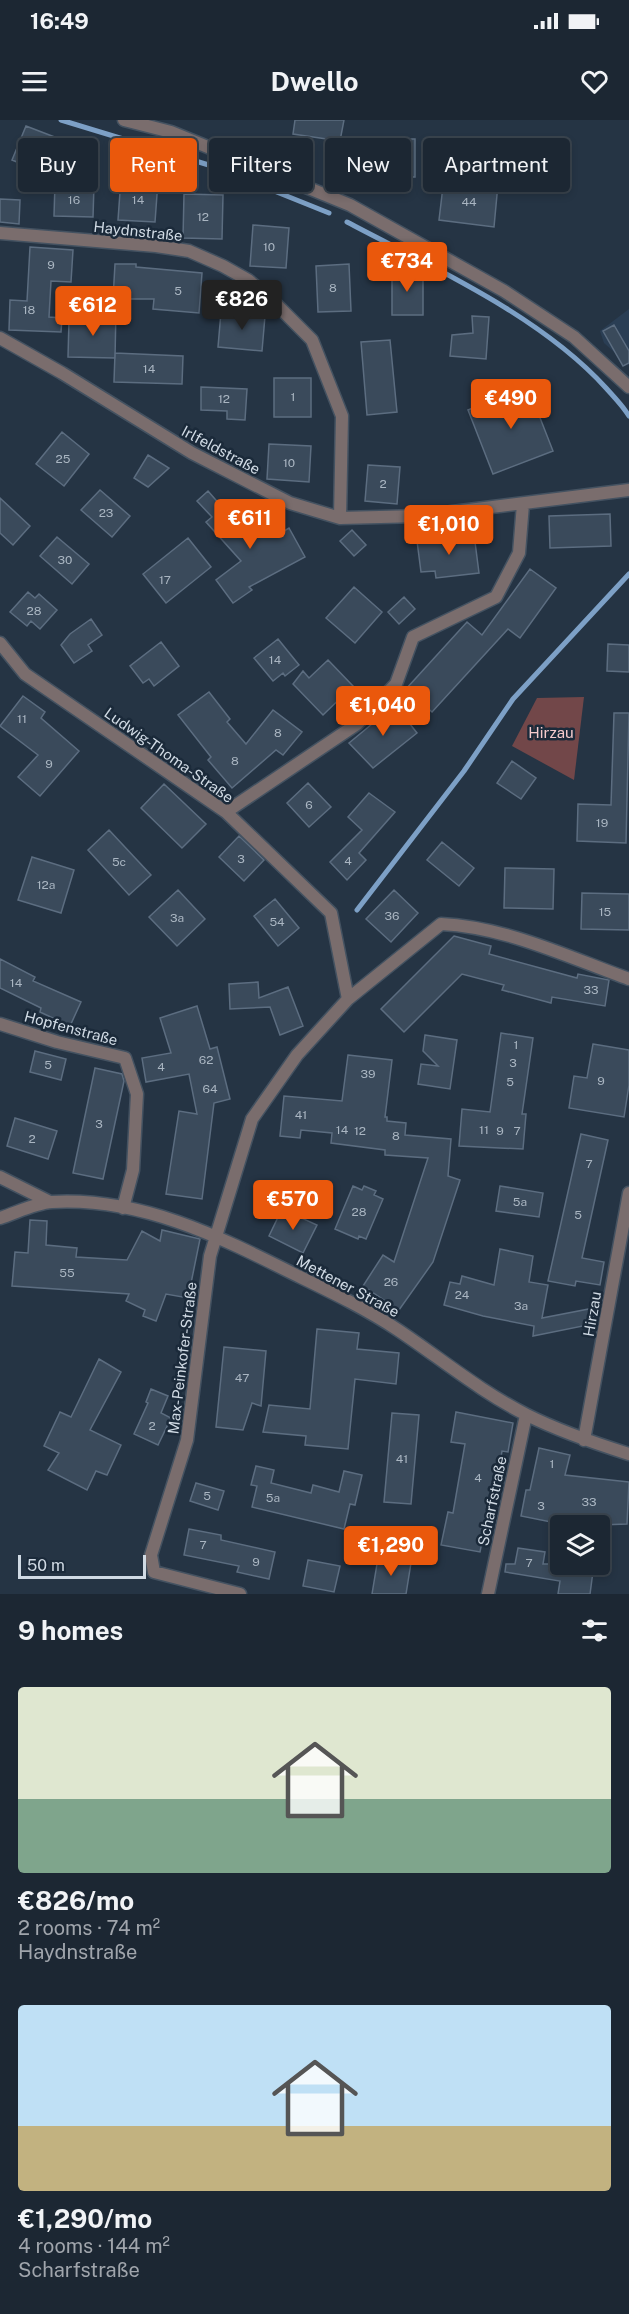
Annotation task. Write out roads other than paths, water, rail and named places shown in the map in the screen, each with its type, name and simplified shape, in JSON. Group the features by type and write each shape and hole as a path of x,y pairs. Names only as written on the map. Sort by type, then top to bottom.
{"street":[{"path":"124,120 173,126 350,205 504,291 574,337 629,387"},
{"name":"Haydnstraße","path":"0,233 156,246 189,251 231,271 270,298 312,340 342,416 340,518"},
{"name":"Irlfeldstraße","path":"0,338 62,373 192,453 290,503 340,518 420,516 629,490"},
{"path":"226,812 357,724 396,684 412,637 496,597 519,553 523,504"},
{"name":"Ludwig-Thoma-Straße","path":"0,643 25,674 226,812 331,914 348,999"},
{"path":"216,1235 252,1119 297,1055 348,999 441,924 468,926 501,933 629,979"},
{"name":"Hopfenstraße","path":"0,1024 57,1042 125,1058 138,1094 133,1170 123,1208"},
{"path":"0,1177 50,1202"},
{"name":"Hirzau","path":"584,1440 629,1193"},
{"name":"Mettener Straße","path":"0,1218 50,1202 123,1208 158,1215 216,1235 336,1294 396,1328 461,1376 526,1415 584,1440 629,1454"},
{"name":"Max-Peinkofer-Straße","path":"216,1235 210,1256 188,1440 151,1555 154,1572 240,1594"},
{"name":"Scharfstraße","path":"488,1594 526,1415"}],"waterway":[{"path":"61,120 212,166 329,213"},
{"path":"347,222 449,275 550,338 580,362 629,416"},
{"path":"357,910 464,771 513,699 629,574"}]}
